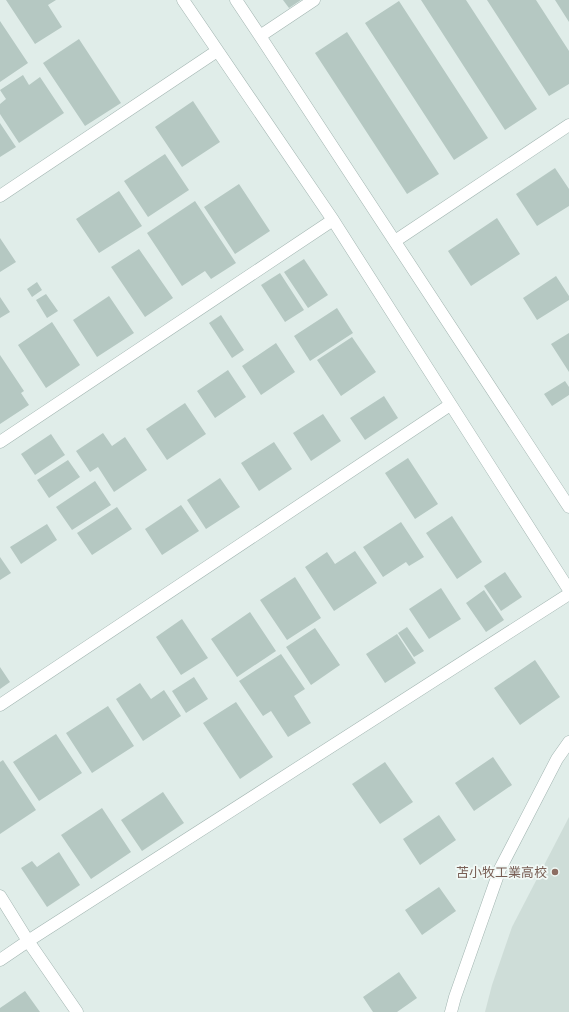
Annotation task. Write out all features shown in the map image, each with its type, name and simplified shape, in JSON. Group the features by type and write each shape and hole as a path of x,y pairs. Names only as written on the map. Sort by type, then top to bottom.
{"street":[{"path":"183,0 332,220 569,590"},
{"path":"236,0 569,507"},
{"path":"260,36 314,0"},
{"path":"0,196 217,51"},
{"path":"395,241 569,125"},
{"path":"0,442 332,220"},
{"path":"0,705 450,405"},
{"path":"0,960 569,594"},
{"path":"451,1012 500,869 557,759 569,742"},
{"path":"0,896 28,941 77,1012"}],"shaded area":[{"name":"苫小牧工業高校","path":"569,817 569,1012 485,1012 492,985 512,927"}],"building":[{"path":"6,0 56,0 48,5 62,27 35,44"},
{"path":"283,0 301,0 289,8"},
{"path":"421,0 466,0 537,109 505,130"},
{"path":"487,0 536,0 569,51 569,84 549,96"},
{"path":"555,0 569,0 569,22"},
{"path":"399,1 488,138 454,160 365,23"},
{"path":"0,21 28,63 0,82"},
{"path":"347,32 439,174 407,194 315,53"},
{"path":"79,39 121,103 85,126 43,63"},
{"path":"23,75 29,85 40,77 64,113 19,143 0,114 0,104 6,99 0,90"},
{"path":"193,101 220,142 182,167 155,127"},
{"path":"0,123 16,147 0,157"},
{"path":"165,154 189,190 148,217 124,181"},
{"path":"555,168 569,189 569,206 537,226 516,194"},
{"path":"239,184 270,231 235,254 204,207"},
{"path":"119,191 142,226 99,253 76,219"},
{"path":"195,201 236,263 211,279 205,271 182,286 147,233"},
{"path":"497,218 520,254 471,286 448,251"},
{"path":"0,238 16,262 0,272"},
{"path":"139,249 173,298 145,317 111,267"},
{"path":"304,259 328,295 308,308 284,272"},
{"path":"280,273 304,310 285,322 261,285"},
{"path":"556,276 569,296 569,300 537,320 523,298"},
{"path":"37,282 42,290 32,297 27,289"},
{"path":"46,294 58,311 47,318 36,300"},
{"path":"109,296 134,333 97,357 73,320"},
{"path":"0,297 10,312 0,318"},
{"path":"337,308 353,333 310,361 294,336"},
{"path":"221,315 244,350 232,358 209,323"},
{"path":"52,322 80,365 46,388 18,345"},
{"path":"569,333 569,372 551,344"},
{"path":"352,337 376,372 341,396 317,360"},
{"path":"276,343 295,372 261,395 242,366"},
{"path":"0,355 24,391 21,393 29,405 0,424"},
{"path":"228,370 246,397 215,418 197,391"},
{"path":"565,381 569,387 569,395 552,406 544,394"},
{"path":"384,396 398,418 365,440 350,418"},
{"path":"185,403 206,434 167,460 146,429"},
{"path":"323,414 341,441 311,461 293,433"},
{"path":"103,433 112,446 125,437 147,470 114,492 98,467 90,472 76,451"},
{"path":"51,434 65,455 35,475 21,454"},
{"path":"274,442 292,469 259,491 241,463"},
{"path":"408,458 438,504 415,519 385,473"},
{"path":"68,460 80,477 49,498 37,480"},
{"path":"220,478 240,507 206,529 187,500"},
{"path":"95,481 111,505 72,530 56,507"},
{"path":"181,505 199,531 162,555 145,529"},
{"path":"117,507 132,529 92,555 77,533"},
{"path":"452,516 482,562 457,579 426,533"},
{"path":"401,522 424,557 409,566 406,562 383,577 363,547"},
{"path":"47,524 57,540 21,564 10,547"},
{"path":"355,551 377,583 334,611 305,567 327,552 335,564"},
{"path":"0,557 11,573 0,580"},
{"path":"505,572 522,597 501,611 484,586"},
{"path":"295,577 321,618 287,640 260,600"},
{"path":"441,588 461,619 429,639 409,609"},
{"path":"484,590 504,620 486,632 466,603"},
{"path":"250,612 276,651 237,677 211,639"},
{"path":"182,619 208,658 181,675 156,637"},
{"path":"407,627 424,651 414,657 398,633"},
{"path":"315,628 340,665 311,685 286,647"},
{"path":"397,634 416,663 385,683 366,654"},
{"path":"281,654 305,689 294,696 311,723 288,737 271,711 263,716 239,681"},
{"path":"535,660 560,697 520,725 494,688"},
{"path":"0,667 10,682 0,689"},
{"path":"194,677 208,699 186,713 172,691"},
{"path":"140,683 151,699 164,690 181,716 143,741 116,699"},
{"path":"236,702 273,757 240,779 203,723"},
{"path":"108,706 134,746 92,773 66,733"},
{"path":"56,734 82,773 39,801 13,762"},
{"path":"493,757 512,785 474,811 455,783"},
{"path":"3,760 36,810 0,834 0,762"},
{"path":"385,762 413,802 380,824 352,784"},
{"path":"163,792 184,823 142,851 121,820"},
{"path":"102,808 131,852 91,879 61,835"},
{"path":"439,815 456,840 420,865 403,839"},
{"path":"59,852 80,885 47,907 21,868 32,861 37,867"},
{"path":"439,887 456,911 422,935 405,910"},
{"path":"399,972 417,998 397,1012 373,1012 363,997"},
{"path":"25,991 40,1012 0,1012 0,1008"}],"place":[{"name":"苫小牧工業高校","path":"555,872"}]}
